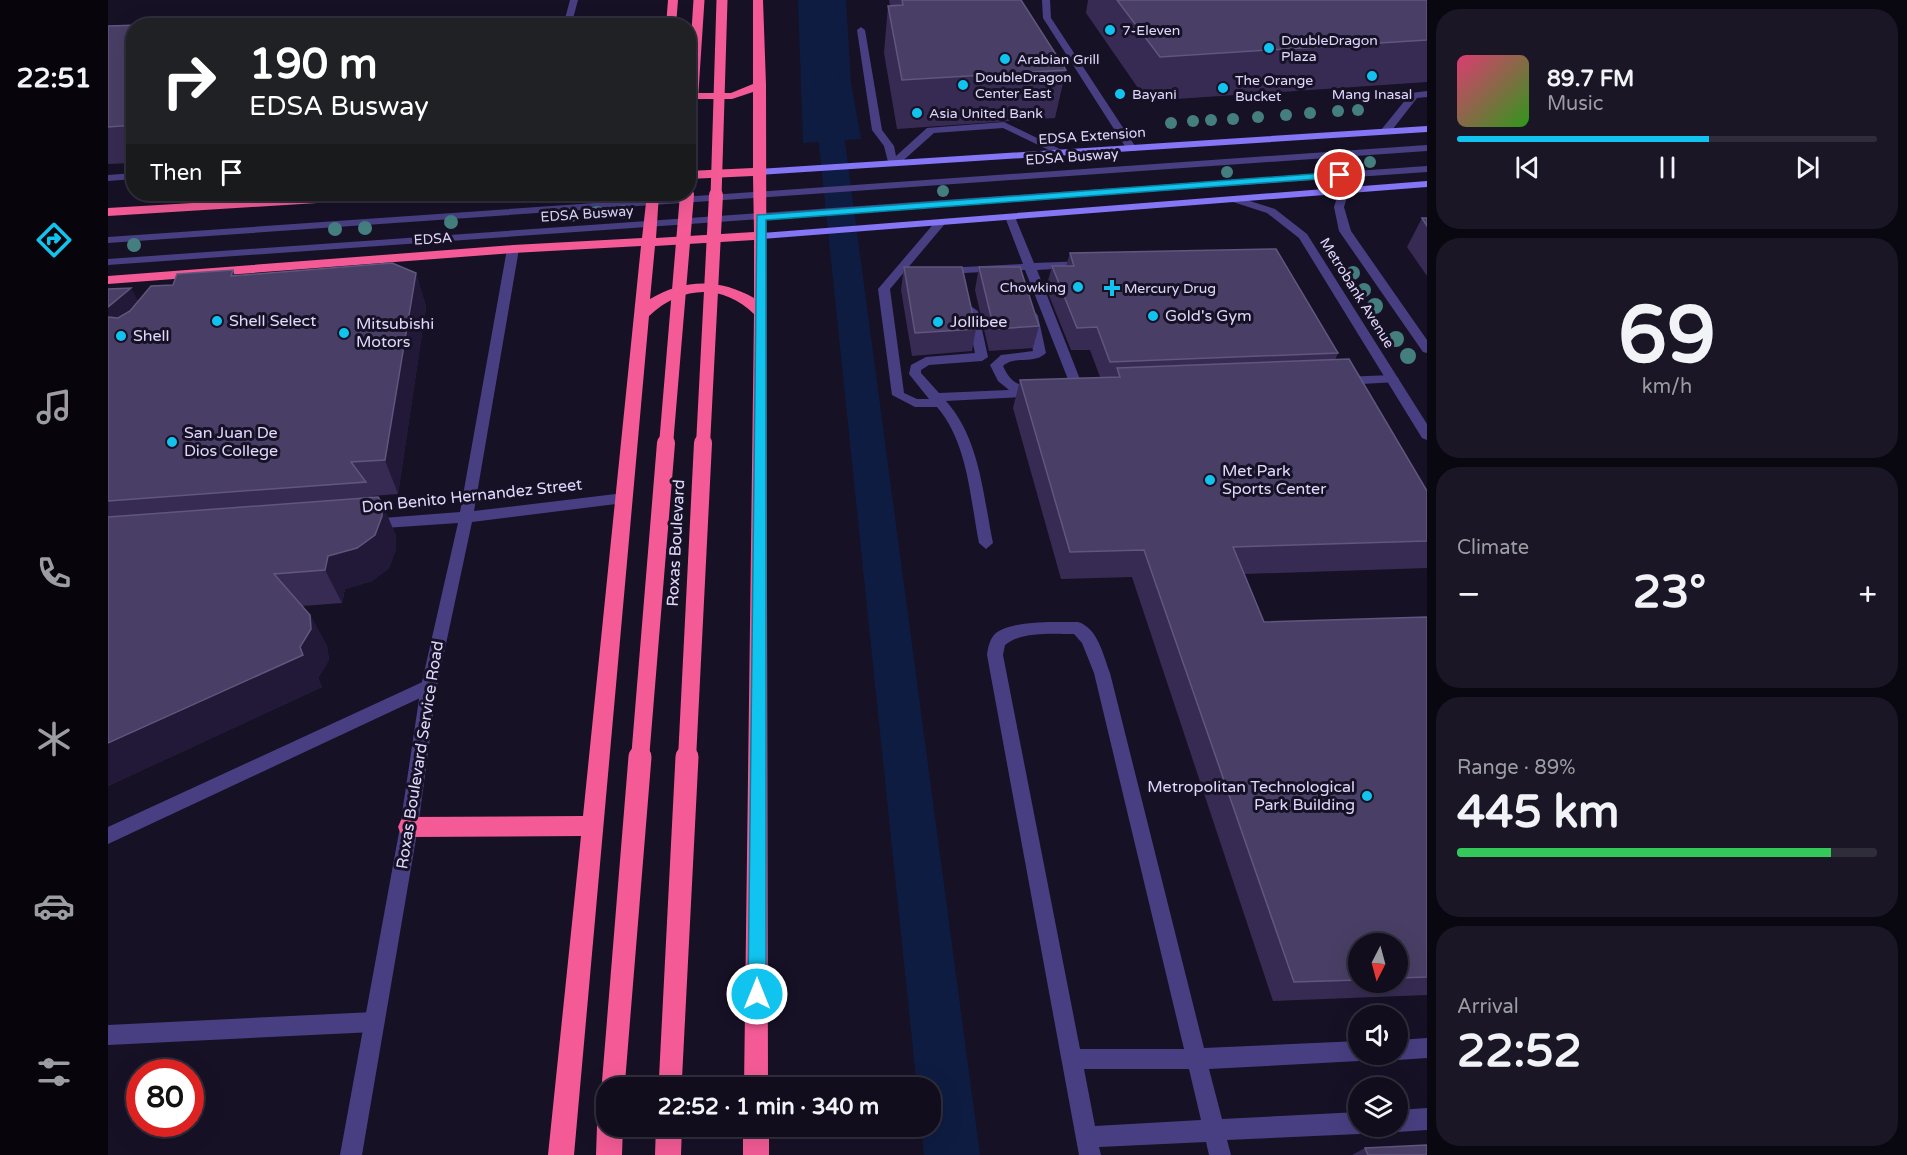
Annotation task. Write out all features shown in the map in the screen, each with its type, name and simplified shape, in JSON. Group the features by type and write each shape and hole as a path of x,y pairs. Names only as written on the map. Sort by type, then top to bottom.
{"highway":[{"path":"672,18 673,0"},
{"path":"696,46 699,0"},
{"name":"Roxas Boulevard","path":"671,1077 716,195 722,0"},
{"path":"756,1077 761,313 758,0"},
{"path":"696,96 732,96 760,85"},
{"path":"696,175 759,172"},
{"path":"108,212 285,201"},
{"path":"561,1155 653,201"},
{"name":"Roxas Boulevard","path":"614,1077 686,201"},
{"name":"EDSA","path":"108,280 513,249 761,236"},
{"path":"641,315 652,302 670,292 691,287 713,287 735,291 751,301 761,313"},
{"path":"409,827 591,826"},
{"path":"609,1155 610,1137"},
{"path":"668,1155 669,1137"},
{"path":"756,1137 756,1155"}],"main road":[{"name":"EDSA Extension","path":"759,172 1427,129"},
{"path":"761,236 940,224 1427,184"}],"street":[{"path":"569,18 573,0"},
{"path":"1047,0 1047,18 1132,149"},
{"path":"861,30 877,129 889,147 887,165"},
{"path":"1385,132 1414,95 1427,94"},
{"path":"887,165 931,130 942,129 1004,125 1063,153"},
{"name":"EDSA Busway","path":"696,196 760,194 1427,148"},
{"name":"EDSA Busway","path":"108,262 1427,169"},
{"path":"108,178 126,177"},
{"name":"Metrobank Avenue","path":"1344,191 1339,207 1345,231 1427,349"},
{"name":"Metrobank Avenue","path":"1234,200 1271,211 1303,236 1427,434"},
{"name":"EDSA Busway","path":"108,240 602,201"},
{"path":"1010,217 1040,353 1034,356 1008,356 999,360 996,365 1002,378 1024,394"},
{"path":"940,224 884,289 898,395 915,403 1046,393"},
{"name":"Roxas Boulevard Service Road","path":"351,1155 409,827 429,686 466,517 513,249"},
{"path":"933,272 963,275 1022,267 1097,264"},
{"path":"1022,267 1079,392"},
{"path":"178,288 184,274"},
{"path":"970,302 982,357 926,361 915,368 918,380 953,417 967,448 986,543"},
{"path":"1327,382 1348,376 1393,380"},
{"name":"Don Benito Hernandez Street","path":"359,525 466,517 624,498"},
{"path":"1220,1155 1214,1130 1196,1059 1102,673 1089,639 1077,628 1053,627 1003,636 996,644 995,655 1089,1146 1214,1130 1348,1124"},
{"path":"108,836 429,686"},
{"path":"108,1035 374,1022"},
{"path":"1408,1049 1427,1048"},
{"path":"1071,1059 1196,1059 1348,1052"},
{"path":"1408,1120 1427,1119"}],"water":[{"path":"798,0 846,0 851,83 861,139 803,143"}],"building":[{"path":"902,0 1021,0 1066,70 902,80 888,6 903,5"},
{"path":"1117,0 1427,0 1427,40 1160,57"},
{"path":"126,25 126,126 108,127 108,26"},
{"path":"1276,249 1338,353 1110,362 1097,327 1077,328 1052,266 1074,266 1070,253"},
{"path":"392,263 416,273 385,460 351,462 366,482 108,501 108,317 118,318 130,311 151,286 173,285 177,274 233,270 231,276"},
{"path":"904,267 962,267 976,329 915,333"},
{"path":"979,267 1020,267 1039,326 994,329"},
{"path":"131,288 108,307 108,289"},
{"path":"1349,359 1427,491 1427,541 1233,547 1264,622 1427,617 1427,977 1408,978 1408,933 1348,933 1348,980 1294,982 1144,550 1070,552 1020,380 1120,377 1117,368"},
{"path":"378,497 382,503 382,516 375,535 357,548 328,556 325,570 274,574 310,615 311,629 300,647 303,655 108,743 108,517"},
{"path":"1427,1145 1427,1155 1368,1155 1365,1148"}],"waterway":[{"path":"823,0 831,135 952,1155"}],"place":[{"name":"7-Eleven","path":"1110,30"},
{"name":"DoubleDragon Plaza","path":"1269,48"},
{"name":"Arabian Grill","path":"1005,59"},
{"name":"Mang Inasal","path":"1372,76"},
{"name":"DoubleDragon Center East","path":"963,85"},
{"name":"The Orange Bucket","path":"1223,88"},
{"name":"Bayani","path":"1120,94"},
{"name":"Asia United Bank","path":"917,113"},
{"name":"Chowking","path":"1078,287"},
{"name":"Mercury Drug","path":"1112,288"},
{"name":"Gold's Gym","path":"1153,316"},
{"name":"Shell Select","path":"217,321"},
{"name":"Jollibee","path":"938,322"},
{"name":"Mitsubishi Motors","path":"344,333"},
{"name":"Shell","path":"121,336"},
{"name":"San Juan De Dios College","path":"172,442"},
{"name":"Met Park Sports Center","path":"1210,480"},
{"name":"Metropolitan Technological Park Building","path":"1367,796"}],"route":[{"path":"757,994 761,217 1340,175"}]}
